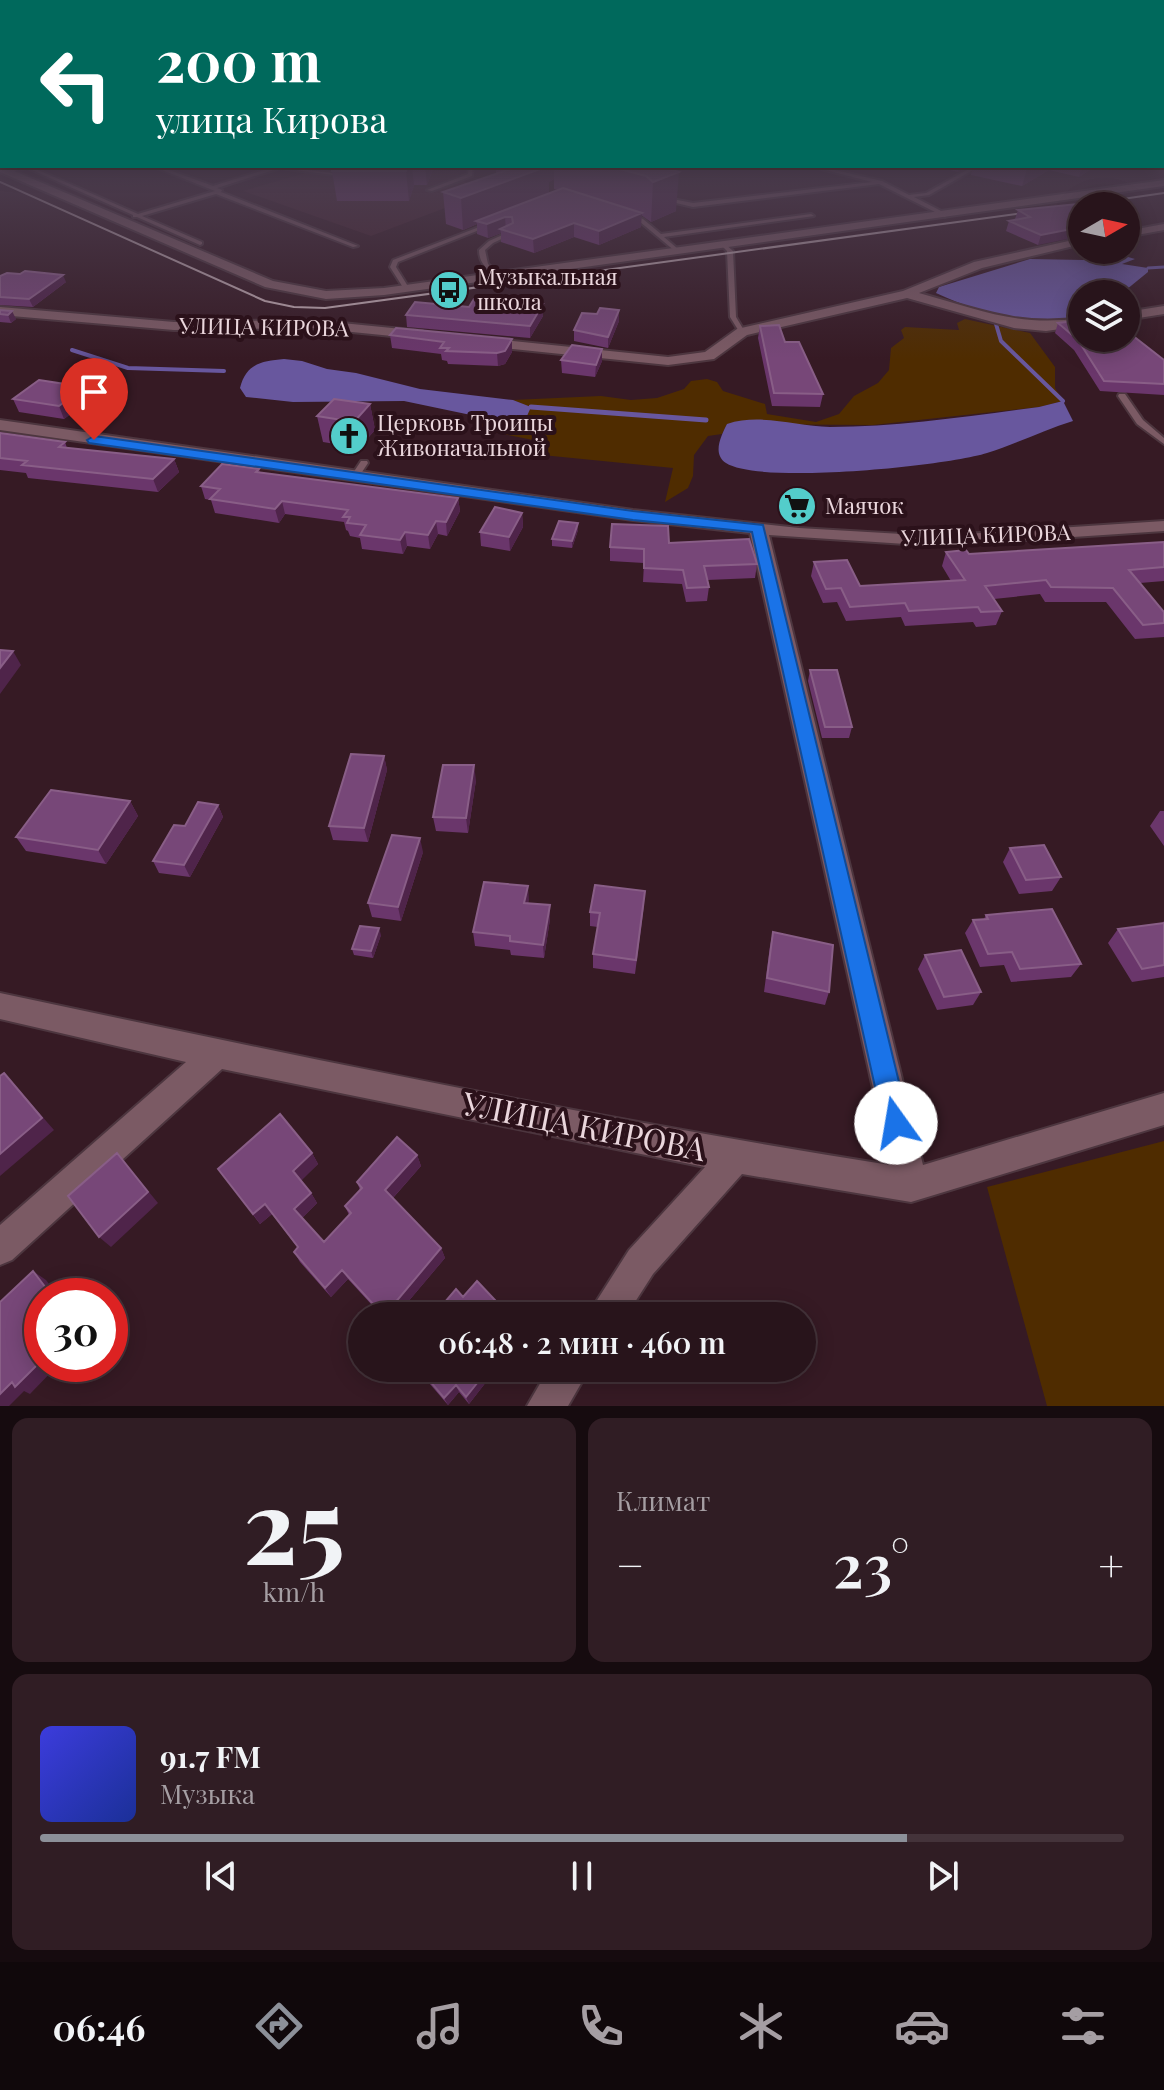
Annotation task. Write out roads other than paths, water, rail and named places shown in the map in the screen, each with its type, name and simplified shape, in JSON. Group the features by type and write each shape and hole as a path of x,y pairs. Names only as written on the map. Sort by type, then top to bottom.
{"street":[{"path":"138,228 287,291 319,295 406,288 848,228"},
{"path":"1140,231 1161,228"},
{"path":"467,340 668,361 709,356 742,332 907,294 978,265 1068,244"},
{"path":"907,294 1014,324 1046,327 1068,324"},
{"path":"1140,314 1164,310"},
{"name":"УЛИЦА КИРОВА","path":"0,311 174,326 312,324 436,337"},
{"name":"УЛИЦА КИРОВА","path":"0,425 359,470 633,515 758,529 936,541 1164,526"},
{"path":"758,529 911,1185"},
{"name":"УЛИЦА КИРОВА","path":"0,1006 217,1054 736,1157 911,1185 1164,1109"},
{"path":"0,1248 217,1054"},
{"path":"614,1302 641,1262 736,1157"},
{"path":"546,1406 562,1382"}],"lane":[{"path":"165,228 200,243"},
{"path":"309,228 355,246"},
{"path":"406,288 393,267 395,261 482,228"},
{"path":"650,228 676,250"},
{"path":"660,236 723,228"},
{"path":"497,275 487,267 481,257 482,250 509,234"},
{"path":"723,244 730,251 733,317 742,332"},
{"path":"1122,396 1140,422 1164,442"}],"waterway":[{"path":"1148,268 1164,267"},
{"path":"996,324 1001,341 1063,401"},
{"path":"72,350 128,368 224,371"},
{"path":"536,407 531,407 706,420"}],"tram line":[{"path":"102,228 265,301 294,307 325,308 917,228"}],"place":[{"name":"Музыкальная школа","path":"449,290"},
{"name":"Церковь Троицы Живоначальной","path":"349,436"},
{"name":"Маячок","path":"797,506"}]}
